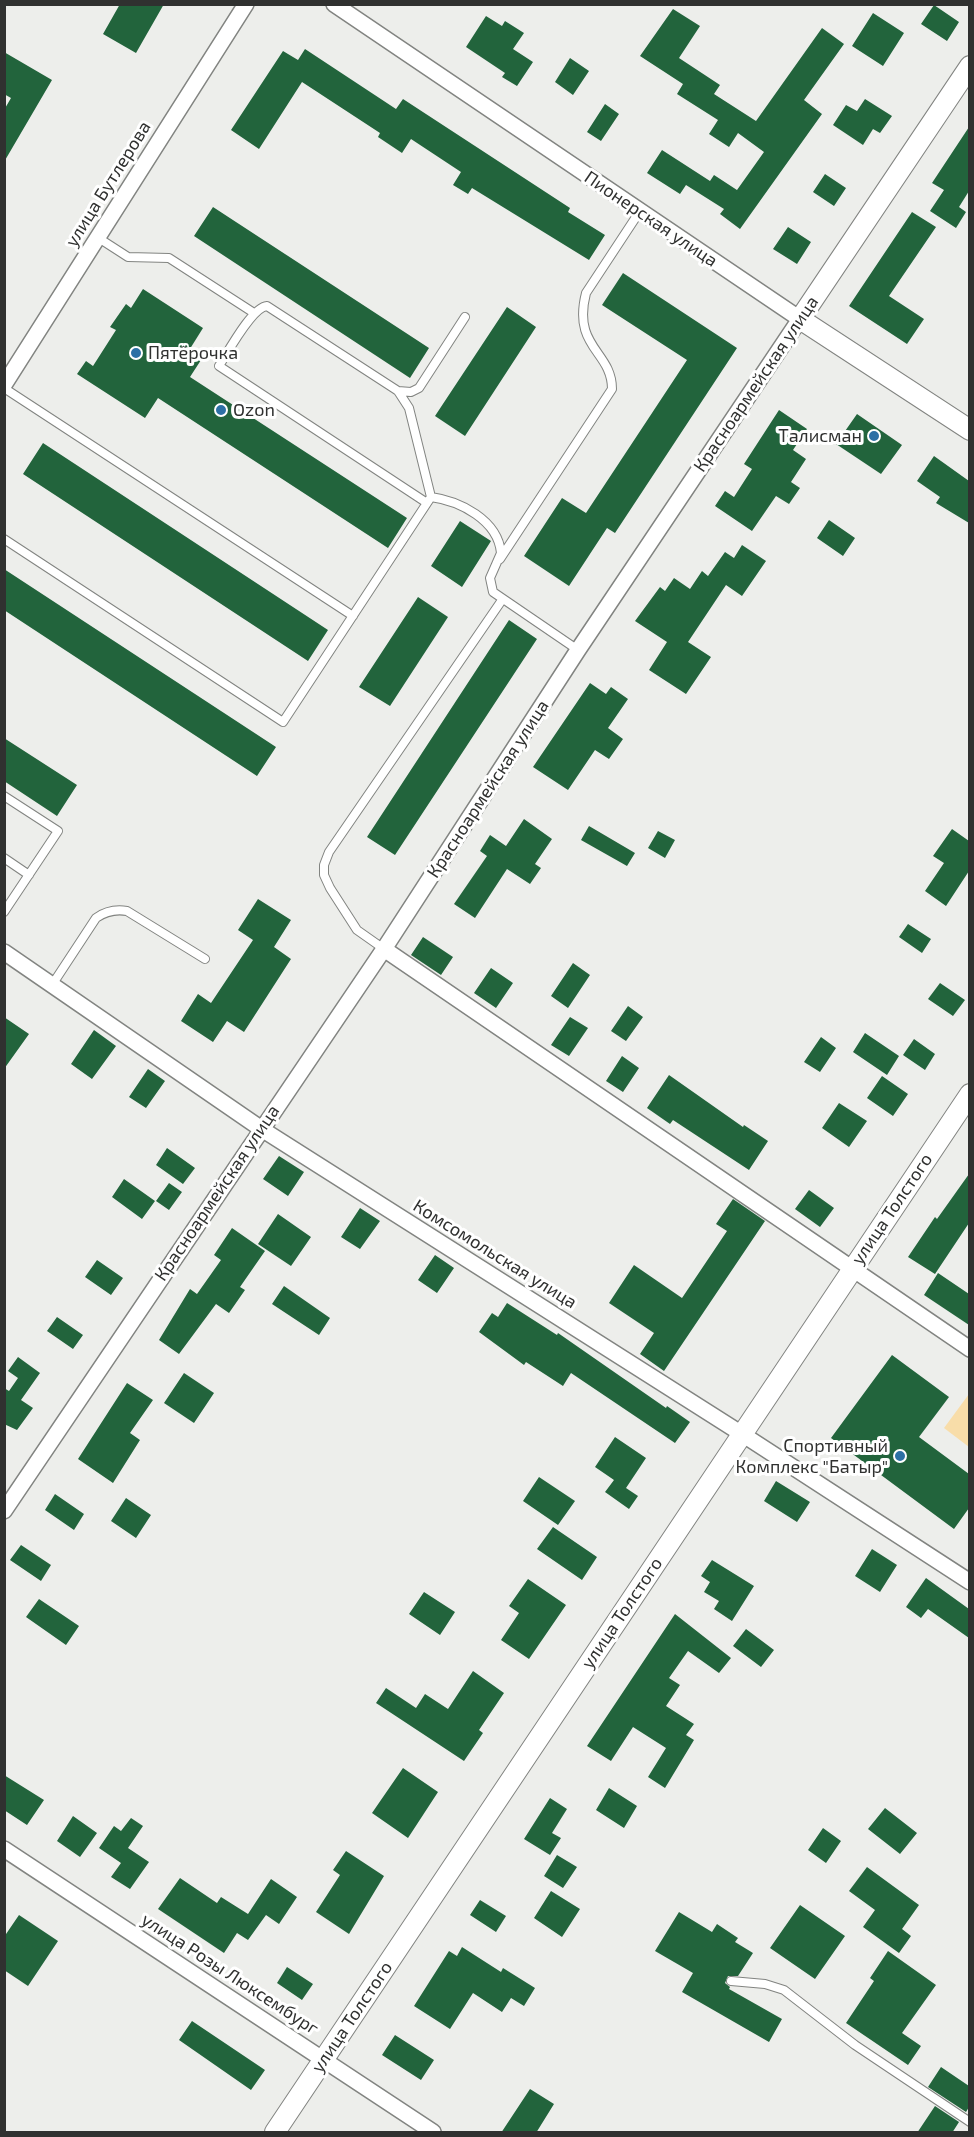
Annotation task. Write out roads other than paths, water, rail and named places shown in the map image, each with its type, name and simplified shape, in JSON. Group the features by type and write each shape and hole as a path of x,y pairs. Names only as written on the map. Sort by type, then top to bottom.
{"street":[{"name":"улица Бутлерова","path":"4,386 246,4"},
{"name":"Пионерская улица","path":"334,4 800,319 969,430"},
{"name":"Красноармейская улица","path":"4,1511 260,1128 384,949 578,650 969,66"},
{"path":"384,949 969,1349"},
{"name":"Комсомольская улица","path":"4,952 260,1128 742,1434 969,1582"},
{"name":"улица Толстого","path":"275,2133 969,1094"},
{"name":"улица Розы Люксембург","path":"4,1849 434,2133"}],"lane":[{"path":"578,650 502,600 493,592 490,578 500,559 612,389 610,375 585,332 583,307 586,293 640,211"},
{"path":"97,237 128,257 169,258 254,313"},
{"path":"4,539 283,722 429,500 409,408 398,391 267,306 260,307 254,313 219,366 429,500 466,507 484,521 499,543 500,559"},
{"path":"398,391 411,392 419,388 465,317"},
{"path":"4,386 353,616"},
{"path":"384,949 357,930 330,888 324,875 324,865 329,852 502,600"},
{"path":"4,796 58,831 4,912"},
{"path":"4,858 29,875"},
{"path":"52,985 96,918 105,912 118,909 128,911 205,959"},
{"path":"731,1981 765,1984 784,1990 855,2045 969,2122"}],"place":[{"name":"Пятёрочка","path":"136,353"},
{"name":"Ozon","path":"221,410"},
{"name":"Талисман","path":"874,436"},
{"name":"Спортивный Комплекс \"Батыр\"","path":"900,1456"}]}
